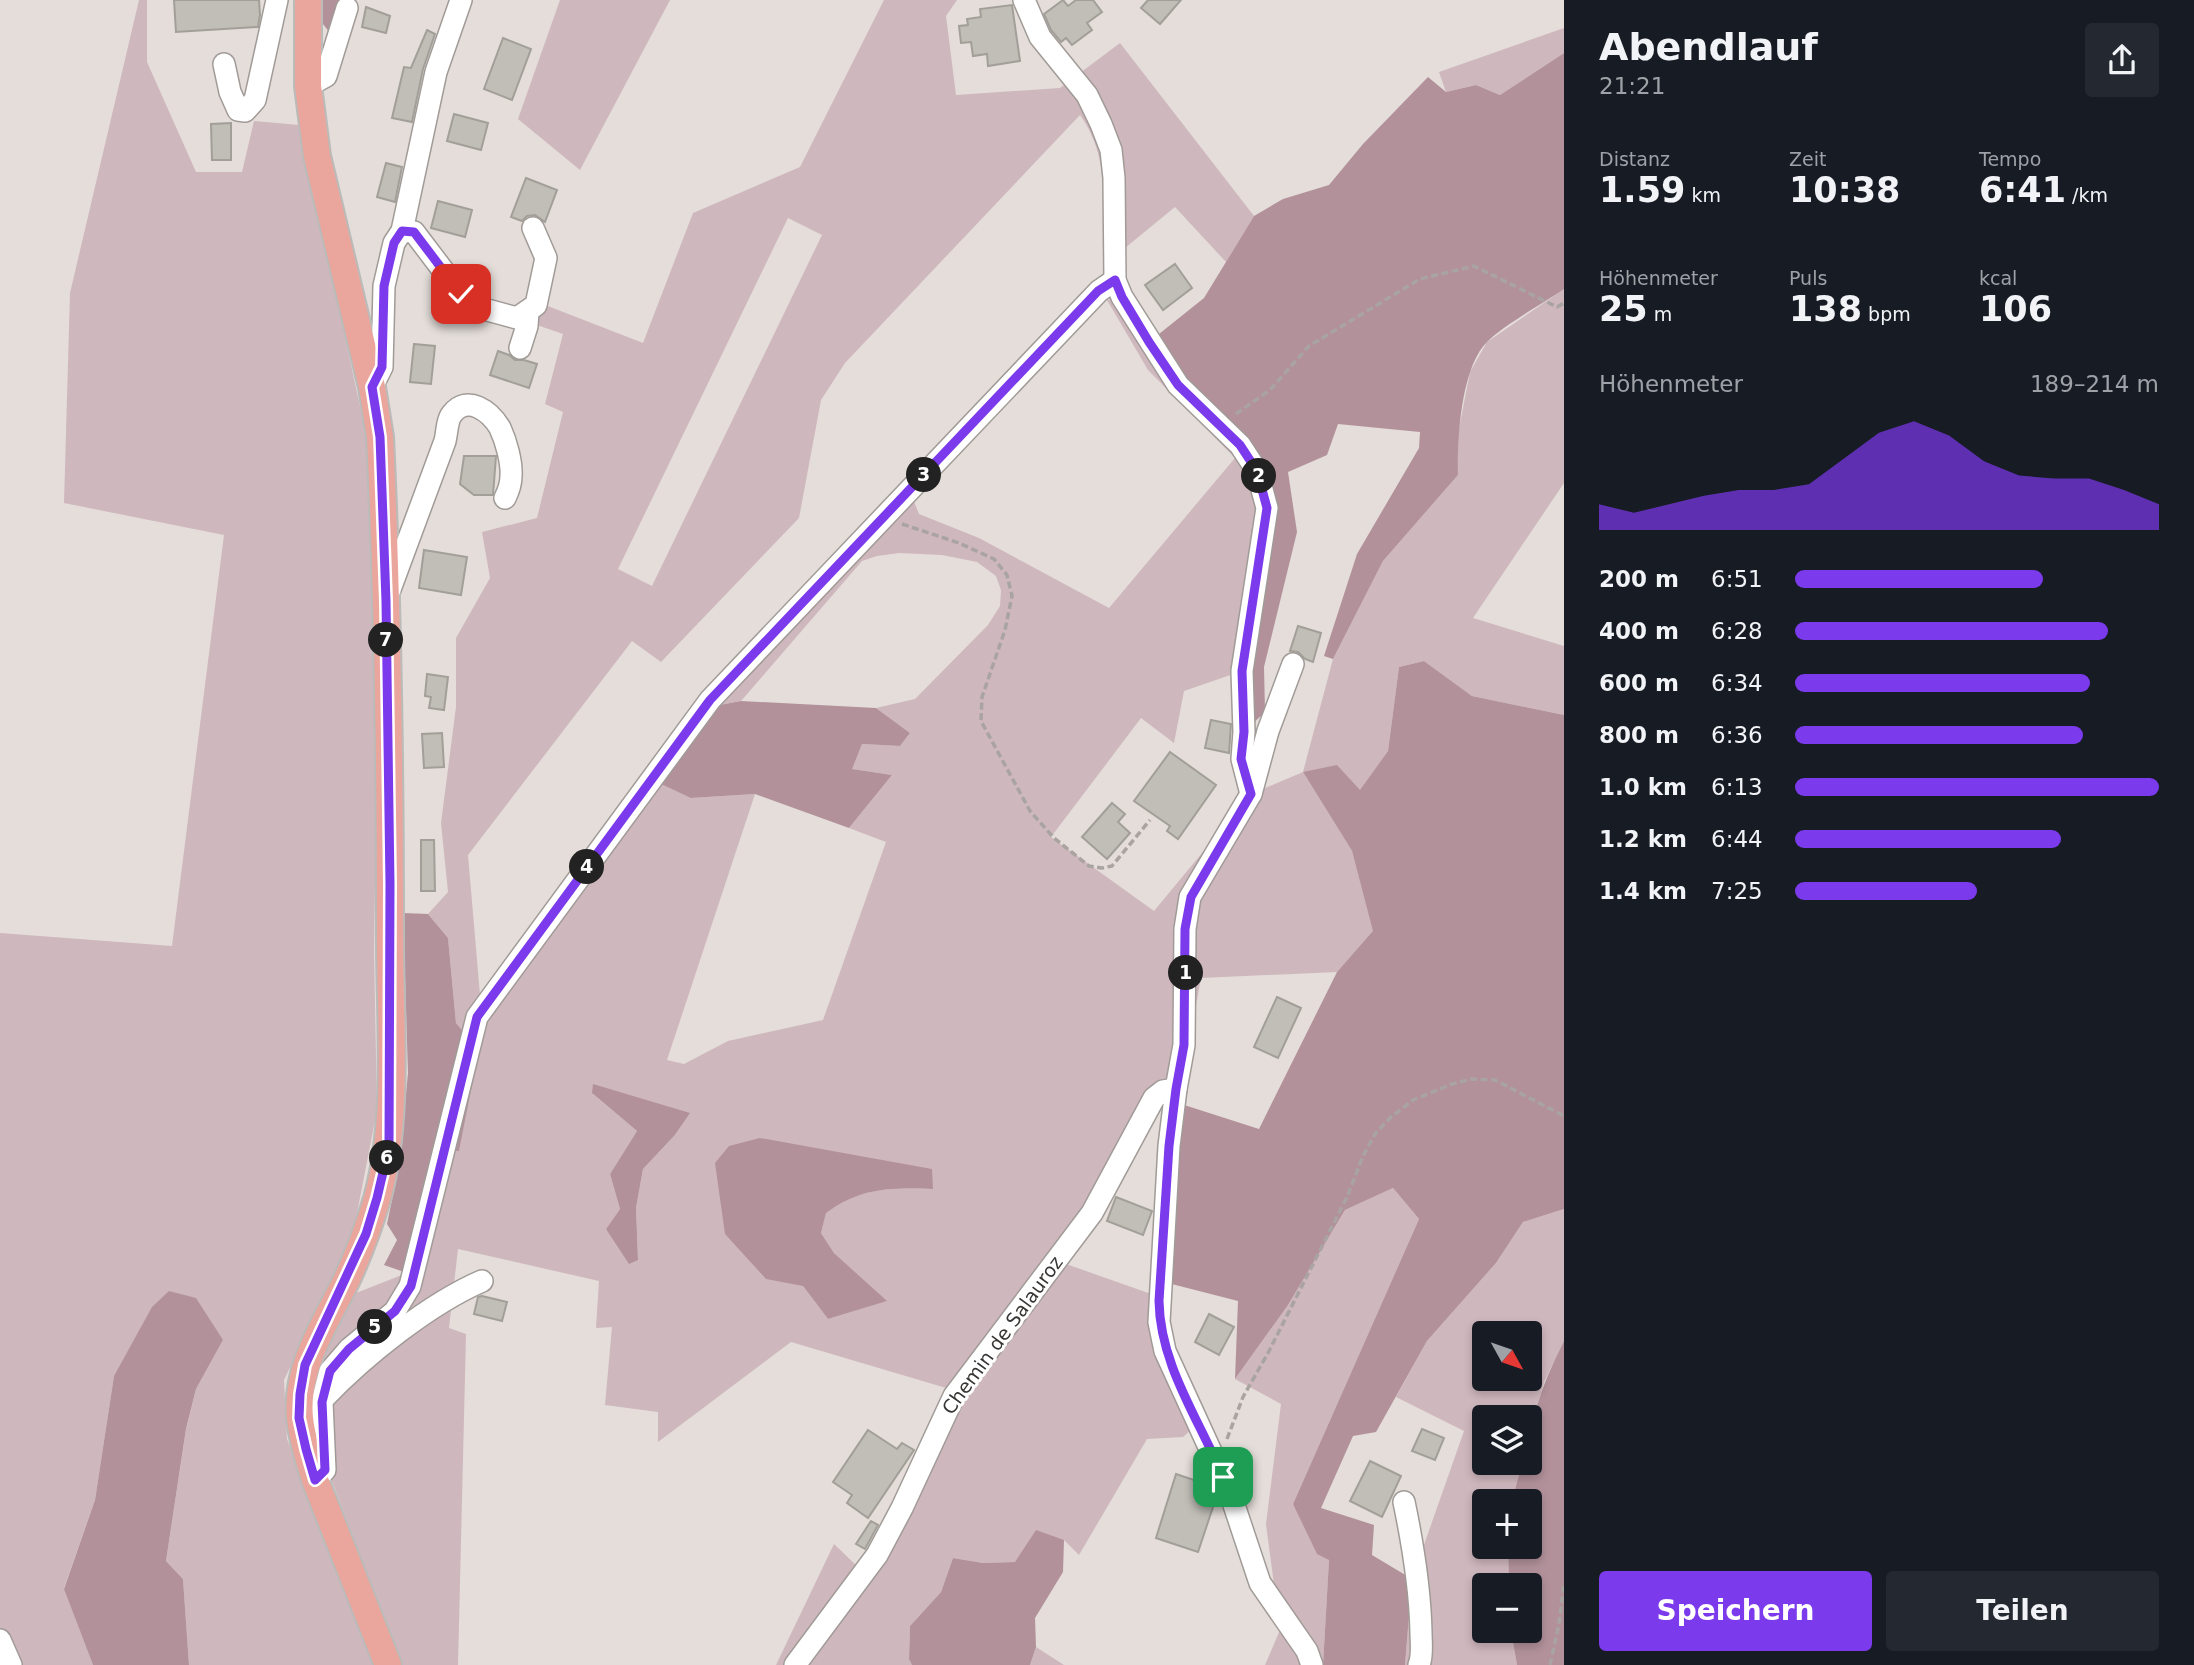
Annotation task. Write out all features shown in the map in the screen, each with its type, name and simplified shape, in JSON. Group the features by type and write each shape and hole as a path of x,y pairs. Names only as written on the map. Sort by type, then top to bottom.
{"main road":[{"path":"308,0 308,86 317,156 372,387 380,437 386,601 390,884 389,1147 366,1234 305,1365 299,1418 315,1480 388,1665"}],"street":[{"path":"224,64 230,92 238,110 245,111 255,100 277,0"},
{"path":"372,387 382,367 384,286 394,243 402,231 436,72 461,0"},
{"path":"1024,0 1041,37 1087,95 1111,150 1114,178 1115,280 1122,297 1178,385 1240,445 1257,471 1267,508 1242,671 1244,732 1241,759 1251,794"},
{"path":"308,86 326,76 347,8"},
{"path":"402,231 414,232 461,294 480,308 517,318 536,304 546,258 533,228"},
{"path":"315,1480 325,1470 323,1399 330,1371 349,1349 395,1311 411,1286 477,1017 710,700 1098,291 1115,280"},
{"path":"520,348 528,312"},
{"path":"386,601 445,440 450,415 462,405 471,404 480,408 489,414 500,428 512,474 505,498"},
{"path":"1293,664 1268,732 1251,794 1191,897 1185,929 1184,1045 1169,1146 1159,1322 1166,1351 1230,1493 1260,1583 1307,1651 1312,1665"},
{"name":"Chemin de Salauroz","path":"795,1665 862,1576 886,1538 954,1396 1092,1213 1154,1098 1163,1091 1176,1089"},
{"path":"323,1399 346,1375 422,1316 459,1291 482,1281"},
{"path":"1404,1502 1416,1562 1421,1620 1422,1658 1419,1665"},
{"path":"0,1640 11,1665"}],"path":[{"path":"1220,426 1270,390 1310,346 1420,279 1474,266 1557,307 1564,303"},
{"path":"884,516 907,527 960,543 994,559 1007,575 1012,596 1005,630 982,698 981,721 1017,790 1038,820 1075,857 1090,866 1102,868 1112,866 1150,820"},
{"path":"1215,1461 1223,1451 1243,1397 1347,1197 1363,1156 1375,1134 1390,1118 1413,1100 1472,1079 1495,1080 1564,1116"},
{"path":"1550,1665 1564,1583"}],"shaded area":[{"path":"139,0 147,0 147,62 196,172 242,172 254,121 299,125 368,443 378,692 374,950 377,1110 352,1239 284,1380 287,1439 377,1665 189,1665 183,1579 166,1561 186,1430 196,1389 223,1340 114,1376 95,1500 64,1588 93,1665 8,1665 0,1650 0,933 172,946 224,535 64,503 70,293"},
{"path":"304,0 341,0 334,38"},
{"path":"560,0 670,0 580,170 518,119"},
{"path":"884,0 957,0 946,16 956,95 1060,88 1120,43 1254,216 1226,262 1175,207 1103,266 1105,208 1101,168 1097,149 1080,115 845,363 821,400 799,518 661,662 632,641 468,855 480,995 709,688 913,499 919,514 979,538 1109,608 1235,458 1148,370 1107,300 1122,297 1240,445 1267,508 1242,671 1184,691 1174,743 1141,718 1051,837 1154,911 1251,794 1303,772 1352,851 1374,931 1337,972 1201,978 1178,1103 1163,1096 1066,1264 1154,1295 1193,1428 1183,1437 1147,1439 1079,1555 1064,1540 1015,1562 983,1563 953,1558 941,1592 910,1626 909,1658 912,1665 776,1665 834,1544 860,1569 953,1390 791,1342 658,1442 658,1412 605,1405 612,1327 596,1328 599,1281 458,1249 449,1328 466,1334 458,1665 401,1665 311,1432 315,1379 351,1295 407,1273 436,1150 459,1150 479,1050 456,1023 448,938 428,914 448,892 441,823 456,707 456,638 490,578 482,532 537,518 563,412 545,404 563,334 534,324 540,303 643,343 693,213 800,167","holes":["788,218 822,235 652,586 618,569","899,553 942,555 977,562 996,576 1001,590 1000,606 988,625 915,699 876,708 910,733 900,746 862,744 851,769 892,775 849,828 886,842 823,1020 728,1041 684,1064 667,1060 755,794 691,798 709,707 741,701 862,561","593,1084 674,1136 643,1169 636,1208 638,1260 606,1229 620,1209 610,1174 637,1131 593,1094","760,1138 933,1189 865,1193 826,1212 821,1233 834,1253 886,1301 828,1319 803,1286"]},
{"path":"1564,28 1564,53 1500,95 1476,85 1446,92 1439,72"},
{"path":"1564,53 1564,289 1505,327 1479,352 1466,385 1462,404 1458,475 1383,561 1333,659 1324,656 1357,554 1419,448 1420,432 1338,424 1327,455 1288,472 1297,532 1264,667 1265,712 1244,732 1267,508 1257,471 1149,342 1204,298 1254,216 1283,199 1329,185 1363,144 1428,77 1446,92 1476,85 1500,95"},
{"path":"1564,289 1564,483 1473,618 1564,646 1564,715 1472,696 1424,661 1399,667 1388,751 1360,791 1303,772 1333,659 1383,561 1458,475 1457,439 1470,372 1487,342"},
{"path":"1424,661 1472,696 1564,715 1564,1209 1523,1222 1496,1263 1427,1341 1376,1432 1353,1436 1321,1508 1374,1525 1372,1555 1412,1579 1405,1665 1323,1665 1329,1560 1317,1554 1293,1504 1419,1219 1393,1188 1345,1210 1288,1305 1235,1379 1238,1301 1160,1281 1178,1103 1259,1129 1337,972 1373,931 1352,851 1303,772 1337,765 1360,790 1388,751 1399,667"},
{"path":"741,701 876,708 910,733 900,746 862,744 852,769 892,775 849,828 755,794 691,798 657,782 709,707"},
{"path":"403,913 428,914 448,938 456,1023 479,1050 459,1151 436,1150 407,1273 384,1265 397,1240 387,1224 399,1166 408,1073"},
{"path":"593,1084 690,1113 674,1136 643,1169 636,1208 638,1260 629,1264 606,1229 620,1209 610,1174 637,1131 592,1093"},
{"path":"760,1138 932,1169 933,1189 877,1191 852,1198 826,1213 821,1233 834,1253 887,1301 828,1319 803,1286 766,1279 725,1234 715,1163 729,1146"},
{"path":"1393,1188 1419,1219 1293,1504 1329,1560 1323,1665 1265,1665 1280,1630 1266,1524 1281,1404 1235,1379 1288,1305 1345,1210"},
{"path":"1564,1209 1564,1341 1542,1390 1542,1321 1472,1321 1472,1391 1542,1391 1538,1405 1472,1405 1472,1475 1519,1475 1515,1489 1472,1489 1472,1559 1508,1559 1509,1573 1472,1573 1472,1643 1513,1643 1517,1665 1405,1665 1412,1579 1464,1431 1396,1397 1427,1341 1496,1263 1523,1222"},
{"path":"169,1291 196,1298 223,1340 196,1389 186,1429 166,1561 183,1579 189,1665 93,1665 64,1589 95,1500 114,1376 152,1307"},
{"path":"1564,1341 1564,1665 1517,1665 1513,1643 1542,1643 1542,1573 1509,1573 1508,1559 1542,1559 1542,1489 1515,1489 1519,1475 1542,1475 1542,1405 1538,1405"},
{"path":"1036,1530 1064,1540 1063,1572 1035,1618 1036,1647 1030,1665 912,1665 909,1659 910,1626 941,1592 953,1558 983,1563 1015,1562"},
{"path":"1036,1647 1064,1665 1030,1665"}],"building":[{"path":"174,0 259,0 258,27 176,32"},
{"path":"1063,0 1068,6 1076,0 1093,0 1102,12 1087,23 1092,30 1072,45 1066,38 1061,42 1051,30 1044,14"},
{"path":"1148,0 1181,0 1160,24 1141,8"},
{"path":"1012,5 1020,61 988,66 987,54 973,56 971,42 961,43 959,26 968,25 967,19 981,17 980,9"},
{"path":"366,7 390,16 386,33 362,27"},
{"path":"427,30 435,34 423,69 412,122 392,118 404,67 411,68"},
{"path":"503,38 531,49 512,100 484,89"},
{"path":"454,114 488,123 481,150 447,141"},
{"path":"231,123 231,160 212,160 211,124"},
{"path":"386,163 402,167 395,202 377,197"},
{"path":"526,178 557,190 545,222 535,215 527,216 522,221 511,217"},
{"path":"438,201 472,210 465,237 431,228"},
{"path":"1175,264 1192,288 1163,310 1145,285"},
{"path":"414,344 435,346 431,384 410,382"},
{"path":"498,351 515,360 537,364 529,388 490,375"},
{"path":"464,456 496,456 493,495 474,495 460,484"},
{"path":"424,550 467,557 461,595 419,588"},
{"path":"1298,626 1321,633 1313,662 1298,652 1290,651"},
{"path":"427,674 448,677 444,710 429,708 431,697 425,696"},
{"path":"1211,720 1231,724 1229,753 1205,748"},
{"path":"442,733 444,767 424,768 422,734"},
{"path":"1170,752 1216,785 1178,839 1167,831 1170,826 1134,801"},
{"path":"1112,803 1125,814 1118,822 1130,833 1107,859 1082,837"},
{"path":"421,840 434,840 435,891 421,891"},
{"path":"1277,997 1301,1008 1278,1058 1254,1047"},
{"path":"1116,1197 1152,1211 1143,1235 1107,1221"},
{"path":"478,1297 507,1302 502,1321 474,1314"},
{"path":"1209,1314 1234,1327 1219,1355 1195,1342"},
{"path":"1422,1429 1444,1438 1435,1460 1412,1451"},
{"path":"868,1430 897,1449 902,1443 914,1450 868,1518 847,1503 852,1495 833,1482"},
{"path":"1370,1461 1401,1476 1382,1517 1350,1501"},
{"path":"1176,1474 1212,1486 1217,1495 1198,1552 1156,1538"},
{"path":"871,1521 878,1525 865,1549 856,1544"}],"route":[{"path":"461,294 414,232 402,231 394,243 384,286 382,367 372,387 380,437 386,601 390,884 389,1147 366,1234 305,1365 299,1418 315,1480 325,1470 322,1402 330,1371 349,1349 395,1311 411,1286 477,1017 710,700 1098,291 1115,280 1149,342 1178,385 1240,445 1257,471 1267,508 1242,671 1244,732 1241,759 1251,794 1191,897 1185,929 1184,1045 1169,1146 1159,1301 1159,1322 1166,1351 1223,1477"}]}
